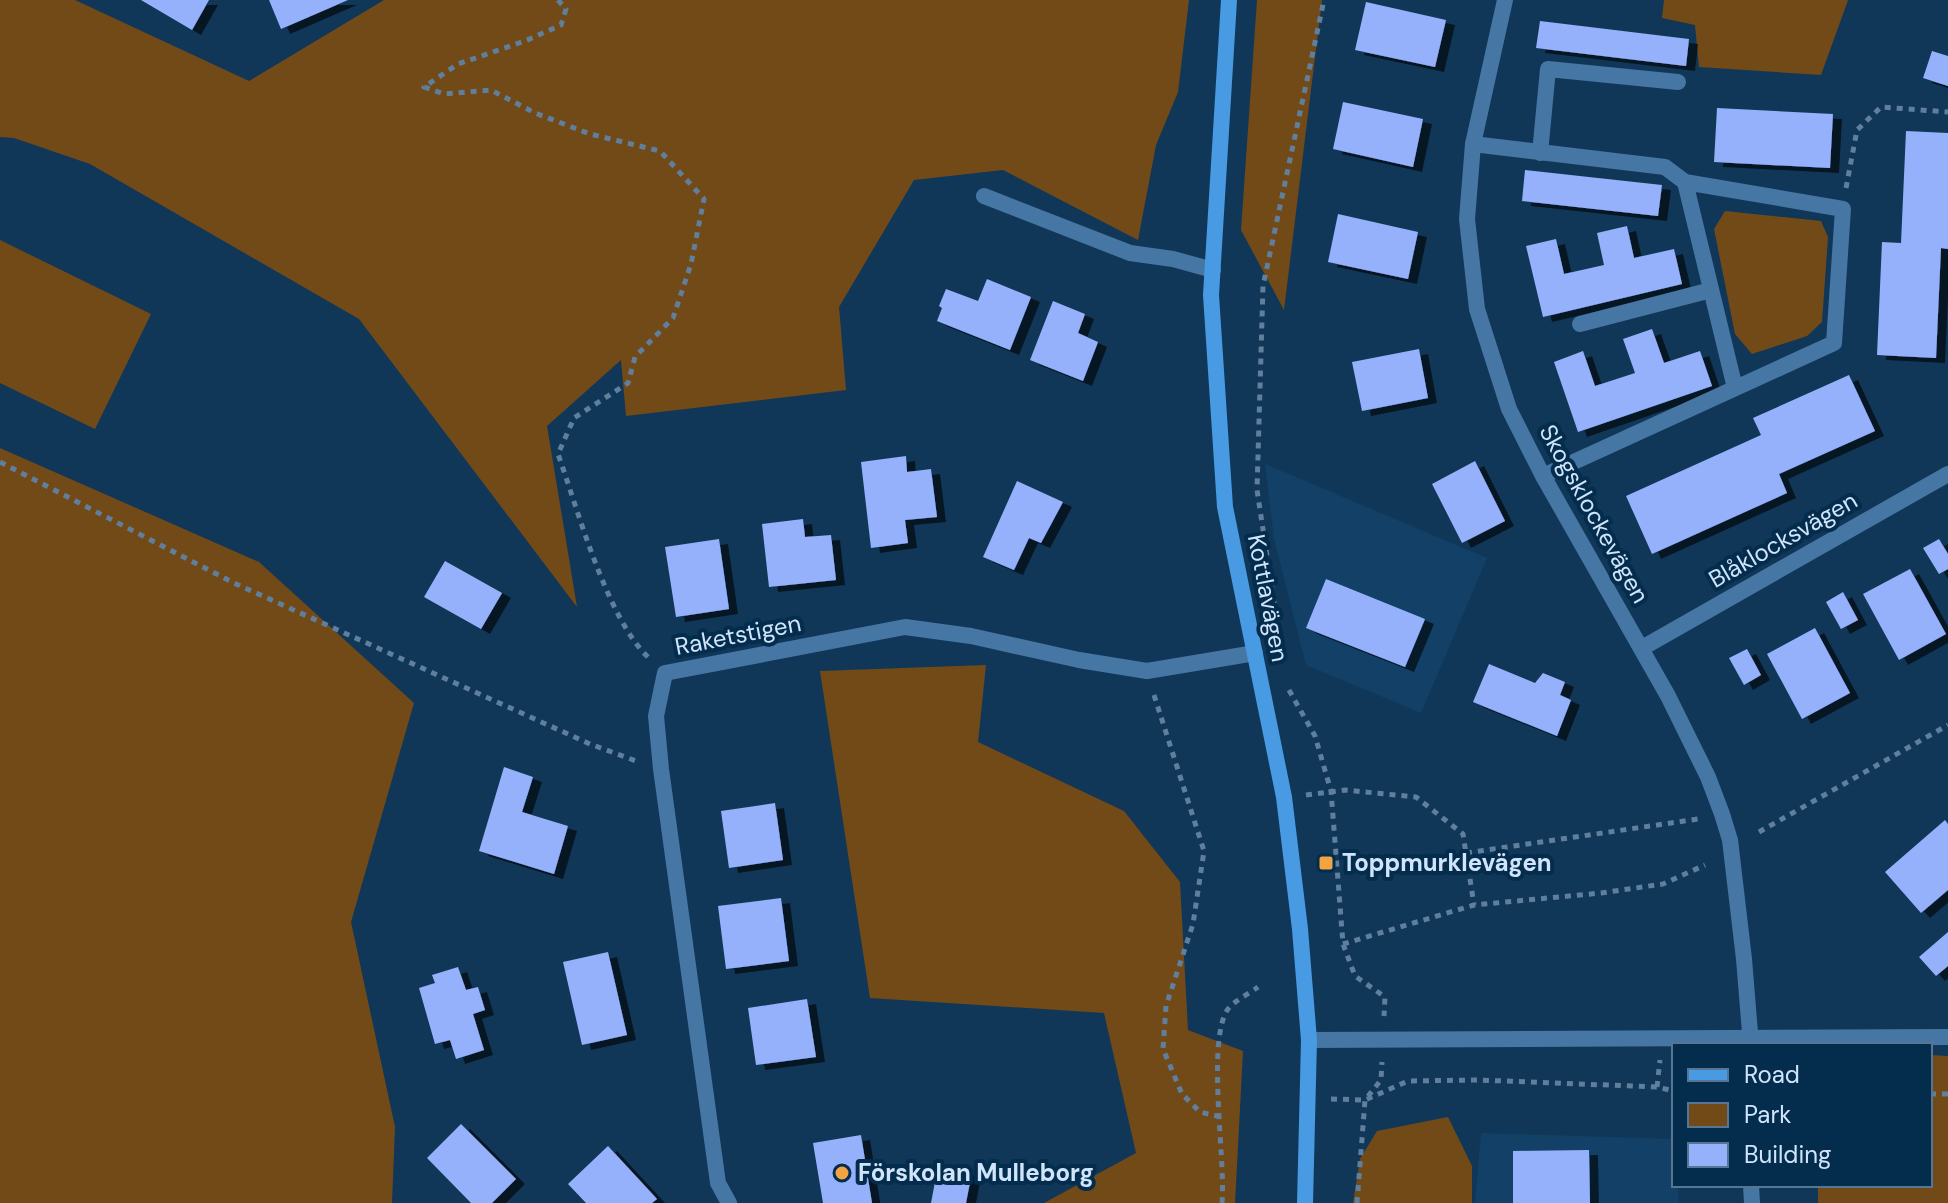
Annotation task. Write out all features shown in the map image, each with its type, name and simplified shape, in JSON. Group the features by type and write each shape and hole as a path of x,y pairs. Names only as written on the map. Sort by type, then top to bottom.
{"street":[{"name":"Kottlavägen","path":"1229,0 1211,295 1225,507 1284,797 1300,929 1309,1040 1305,1203"},
{"name":"Skogsklockevägen","path":"1505,0 1473,144 1467,219 1477,309 1509,409 1543,476 1642,648 1708,777 1722,814 1730,840 1747,980 1751,1042"},
{"path":"1540,153 1548,69 1678,82"},
{"path":"1473,144 1665,167 1685,182 1843,209 1834,343 1543,476"},
{"path":"1685,182 1735,388"},
{"path":"984,196 1130,253 1173,259 1213,270"},
{"path":"1580,324 1711,290"},
{"name":"Blåklocksvägen","path":"1642,648 1948,474"},
{"name":"Raketstigen","path":"729,1203 718,1183 661,769 656,716 665,673 905,627 971,636 1079,660 1147,671 1255,653"},
{"path":"1309,1040 1751,1042 1948,1037"}],"path":[{"path":"558,0 566,9 561,25 458,64 424,87 444,94 491,90 535,113 590,134 660,151 704,199 691,264 673,318 635,357 628,383 574,418 558,454 617,614 640,650 665,673"},
{"path":"1277,623 1257,490 1263,286 1324,0"},
{"path":"1843,209 1857,130 1881,107 1948,112"},
{"path":"0,462 248,589 590,744 661,769"},
{"path":"1147,671 1204,851 1193,924 1166,1006 1163,1049 1182,1094 1200,1112 1217,1116"},
{"path":"1261,685 1286,683 1315,736 1331,791 1343,944 1474,905 1663,884 1705,865"},
{"path":"1759,832 1948,725"},
{"path":"1284,797 1345,790 1416,797 1463,834 1474,905"},
{"path":"1466,853 1680,823 1722,814"},
{"path":"1222,1203 1224,1187 1217,1116 1220,1038 1227,1010 1258,987"},
{"path":"1307,1099 1365,1100 1408,1081 1479,1080 1657,1087 1672,1091"}],"shaded area":[{"path":"1265,464 1487,558 1421,713 1306,665 1274,539"},
{"path":"1481,1133 1672,1139 1672,1187 1678,1187 1679,1203 1475,1203"}],"green space":[{"path":"0,0 75,0 249,81 384,0 1189,0 1178,92 1156,145 1138,240 1003,170 914,180 839,307 846,390 626,416 621,360 547,426 577,607 359,319 90,164 14,138 0,137"},
{"path":"1257,0 1322,0 1284,310 1241,230"},
{"path":"1664,0 1848,0 1821,75 1699,67 1695,25 1662,18"},
{"path":"1725,211 1821,221 1828,237 1822,322 1807,336 1752,354 1735,334 1714,229"},
{"path":"0,240 151,314 95,429 0,383"},
{"path":"0,448 259,562 414,703 351,922 395,1127 392,1203 0,1203"},
{"path":"986,665 978,742 1124,811 1180,882 1188,1030 1243,1051 1235,1203 1044,1203 1136,1153 1104,1013 870,998 820,671"},
{"path":"1932,1055 1948,1056 1948,1203 1818,1203 1818,1187 1932,1187"},
{"path":"1448,1117 1472,1166 1472,1203 1353,1203 1360,1159 1377,1131"}],"building":[{"path":"141,0 209,0 192,30"},
{"path":"269,0 348,0 281,29"},
{"path":"1366,2 1446,20 1435,67 1355,50"},
{"path":"1540,21 1689,39 1686,66 1536,48"},
{"path":"1932,51 1948,56 1948,86 1923,78"},
{"path":"1343,102 1423,119 1413,167 1333,149"},
{"path":"1717,108 1833,114 1830,168 1714,162"},
{"path":"1906,131 1948,133 1948,249 1941,248 1936,358 1877,355 1882,242 1901,243"},
{"path":"1525,170 1662,185 1658,216 1522,201"},
{"path":"1338,214 1418,232 1408,279 1328,262"},
{"path":"1627,226 1634,258 1674,249 1682,284 1543,317 1526,246 1556,239 1564,274 1604,265 1597,233"},
{"path":"987,279 1031,297 1010,350 937,321 946,289 978,301"},
{"path":"1053,301 1085,314 1078,333 1098,342 1083,381 1030,360"},
{"path":"1652,329 1664,363 1700,351 1712,386 1578,432 1554,362 1583,351 1595,386 1635,373 1623,339"},
{"path":"1419,349 1428,398 1362,411 1352,362"},
{"path":"1849,375 1875,431 1779,474 1787,493 1652,554 1626,496 1761,435 1753,418"},
{"path":"906,456 907,472 931,469 937,517 905,520 908,543 871,548 861,462"},
{"path":"1475,461 1505,521 1462,543 1432,484"},
{"path":"1017,481 1063,502 1041,543 1029,538 1014,570 983,557"},
{"path":"803,519 805,537 831,535 836,580 769,587 762,524"},
{"path":"719,539 729,609 676,617 665,547"},
{"path":"1939,539 1948,554 1948,569 1939,574 1923,548"},
{"path":"445,561 502,593 481,629 424,597"},
{"path":"1910,569 1946,634 1899,660 1863,594"},
{"path":"1326,579 1425,619 1405,667 1306,628"},
{"path":"1843,592 1858,620 1841,629 1826,602"},
{"path":"1815,628 1850,693 1802,719 1767,654"},
{"path":"1747,649 1761,675 1744,685 1729,658"},
{"path":"1489,664 1535,683 1543,673 1565,682 1560,695 1571,700 1557,736 1473,702"},
{"path":"504,767 533,777 522,812 568,826 554,874 479,851"},
{"path":"775,803 783,860 729,868 721,811"},
{"path":"1945,820 1948,824 1948,890 1921,913 1885,872"},
{"path":"781,898 789,961 726,969 718,906"},
{"path":"1948,932 1948,966 1936,976 1919,957"},
{"path":"608,952 627,1035 582,1045 563,962"},
{"path":"458,967 466,990 478,987 485,1010 473,1014 484,1050 456,1059 450,1040 435,1044 419,988 435,983 432,975"},
{"path":"807,999 816,1057 756,1065 748,1008"},
{"path":"461,1124 516,1179 492,1203 471,1203 427,1158"},
{"name":"Förskolan Mulleborg","path":"861,1135 872,1203 823,1203 813,1143"},
{"path":"608,1146 657,1199 652,1203 586,1203 568,1184"},
{"path":"1589,1150 1590,1203 1513,1203 1513,1151"},
{"path":"938,1166 972,1172 966,1203 931,1203"}],"place":[{"name":"Toppmurklevägen","path":"1326,863"},
{"name":"Förskolan Mulleborg","path":"842,1173"}]}
